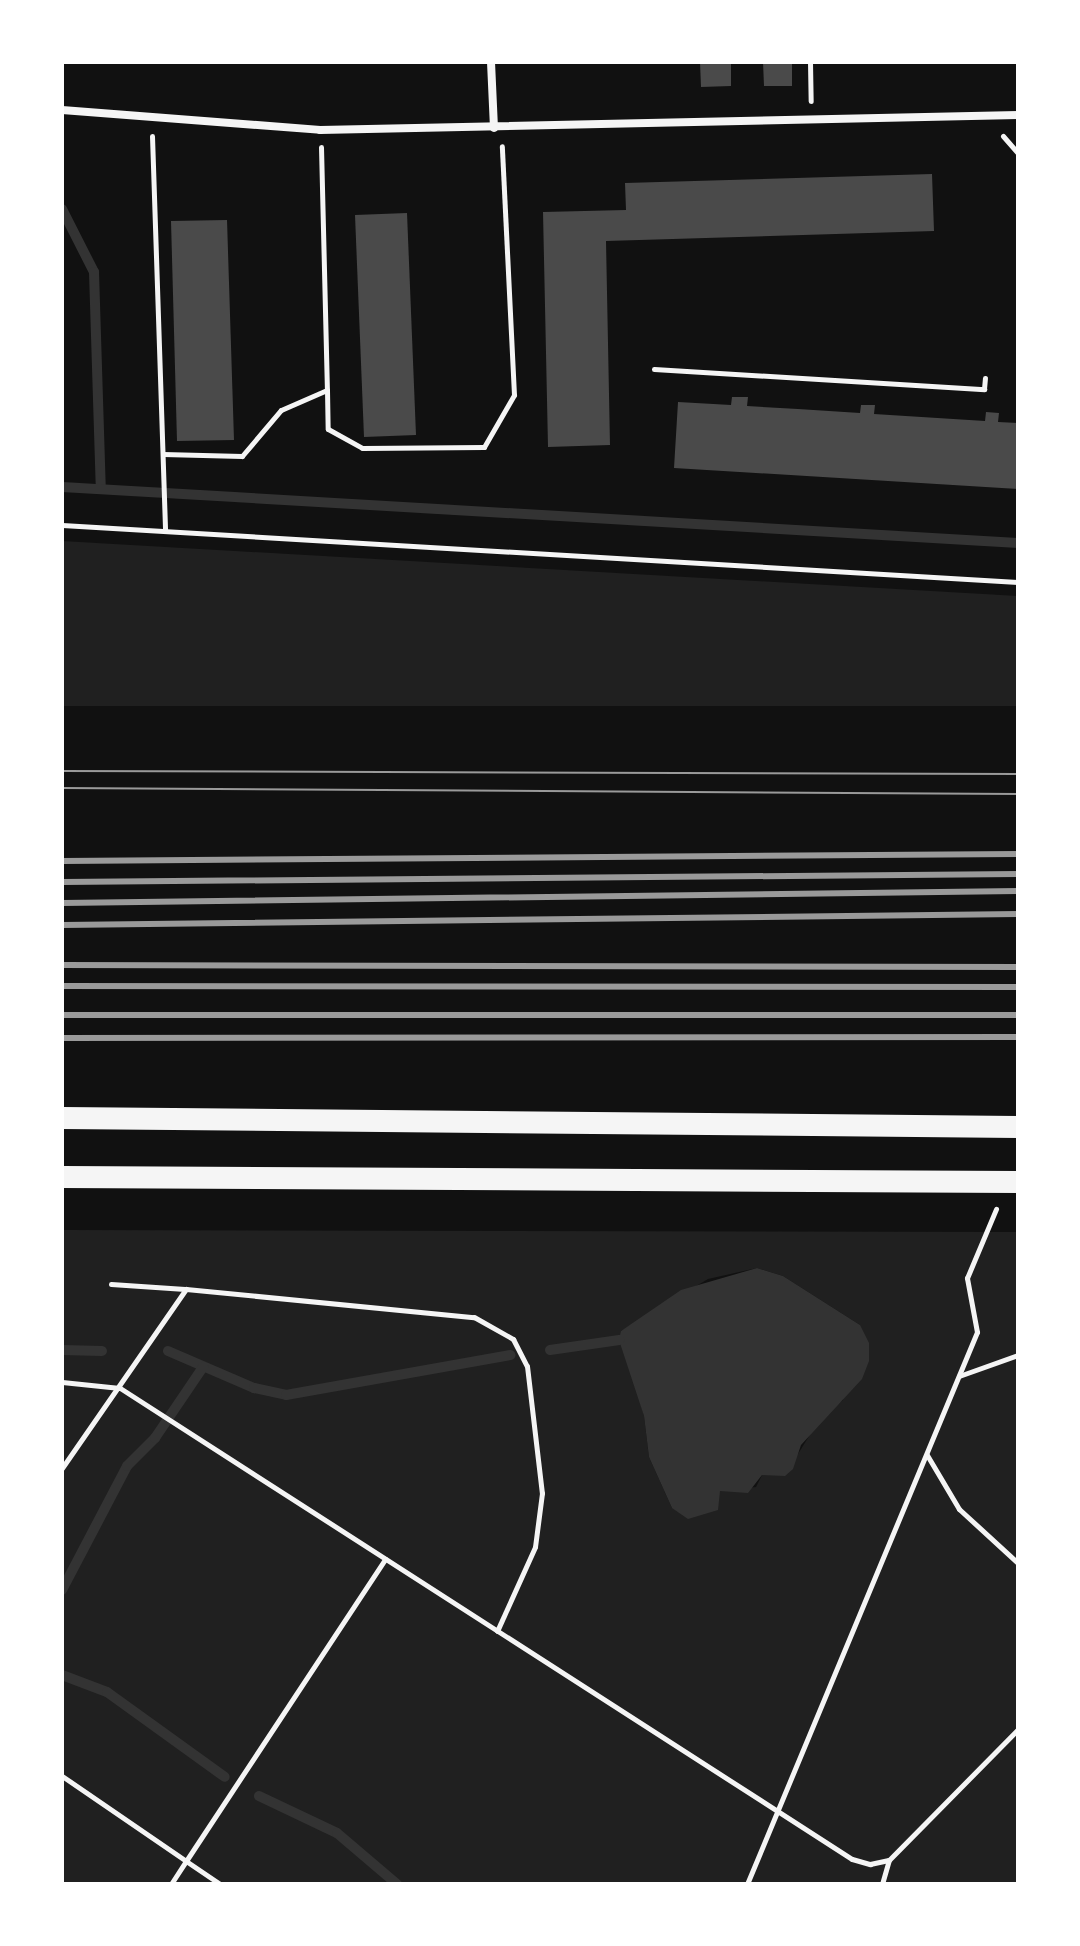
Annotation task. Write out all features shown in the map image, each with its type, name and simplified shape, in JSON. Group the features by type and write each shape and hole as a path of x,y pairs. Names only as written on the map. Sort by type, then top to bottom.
{"highway":[{"path":"62,1118 1018,1127"},
{"path":"62,1177 1018,1182"}],"street":[{"path":"491,62 494,128"},
{"path":"62,110 151,120 320,130 1018,115"}],"path":[{"path":"810,62 811,118"},
{"path":"151,120 165,531"},
{"path":"320,130 328,429 362,448 484,447 514,395 506,153 494,128"},
{"path":"654,369 984,389 985,378"},
{"path":"163,454 242,456 281,410 327,390"},
{"path":"62,525 1018,582"},
{"path":"747,1884 977,1332 967,1278 1001,1197"},
{"path":"111,1284 461,1314 513,1339 527,1366 542,1493 535,1547 497,1631"},
{"path":"62,1468 186,1289"},
{"path":"959,1376 1018,1355"},
{"path":"62,1382 120,1388 852,1859 870,1864 889,1860"},
{"path":"927,1454 959,1509 1018,1563"},
{"path":"171,1884 385,1559"},
{"path":"882,1884 889,1860 1018,1729"},
{"path":"62,1776 220,1884"}],"shaded area":[{"path":"62,541 1018,596 1018,706 62,706"},
{"path":"62,1230 1018,1232 1018,1884 62,1884","holes":["757,1268 783,1276 860,1325 843,1400 819,1420 785,1475 762,1475 756,1487 720,1491 672,1508 649,1457 644,1416 621,1331 708,1279"]},
{"path":"757,1268 783,1276 860,1325 869,1343 869,1361 862,1379 801,1445 793,1469 785,1476 762,1475 748,1493 720,1491 718,1510 688,1519 672,1508 649,1457 644,1416 619,1340 621,1331 681,1290"}],"building":[{"path":"700,62 731,62 731,86 701,87"},
{"path":"763,62 792,62 792,86 764,86"},
{"path":"932,174 934,231 606,241 610,445 548,447 543,212 626,210 625,183"},
{"path":"407,213 416,435 364,437 355,215"},
{"path":"227,220 234,440 177,441 171,221"},
{"path":"732,397 748,397 747,406 860,413 861,405 875,405 874,414 985,421 986,412 999,413 998,422 1018,423 1018,489 674,468 678,402 731,405"}],"waterway":[{"path":"62,209 94,272 101,489"},
{"path":"62,487 1018,543"},
{"path":"550,1350 619,1340"},
{"path":"62,1350 102,1351"},
{"path":"168,1351 254,1388 286,1395 510,1355"},
{"path":"62,1590 127,1466 155,1438 203,1367"},
{"path":"62,1675 107,1692 225,1777"},
{"path":"259,1796 337,1833 397,1884"}],"tram line":[{"path":"62,771 1018,774"},
{"path":"62,788 1018,794"}],"railway":[{"path":"62,861 1018,854"},
{"path":"62,882 1018,874"},
{"path":"62,903 1018,891"},
{"path":"62,925 1018,914"},
{"path":"62,965 1018,967"},
{"path":"62,986 1018,987"},
{"path":"62,1015 1018,1015"},
{"path":"62,1038 1018,1037"}]}
